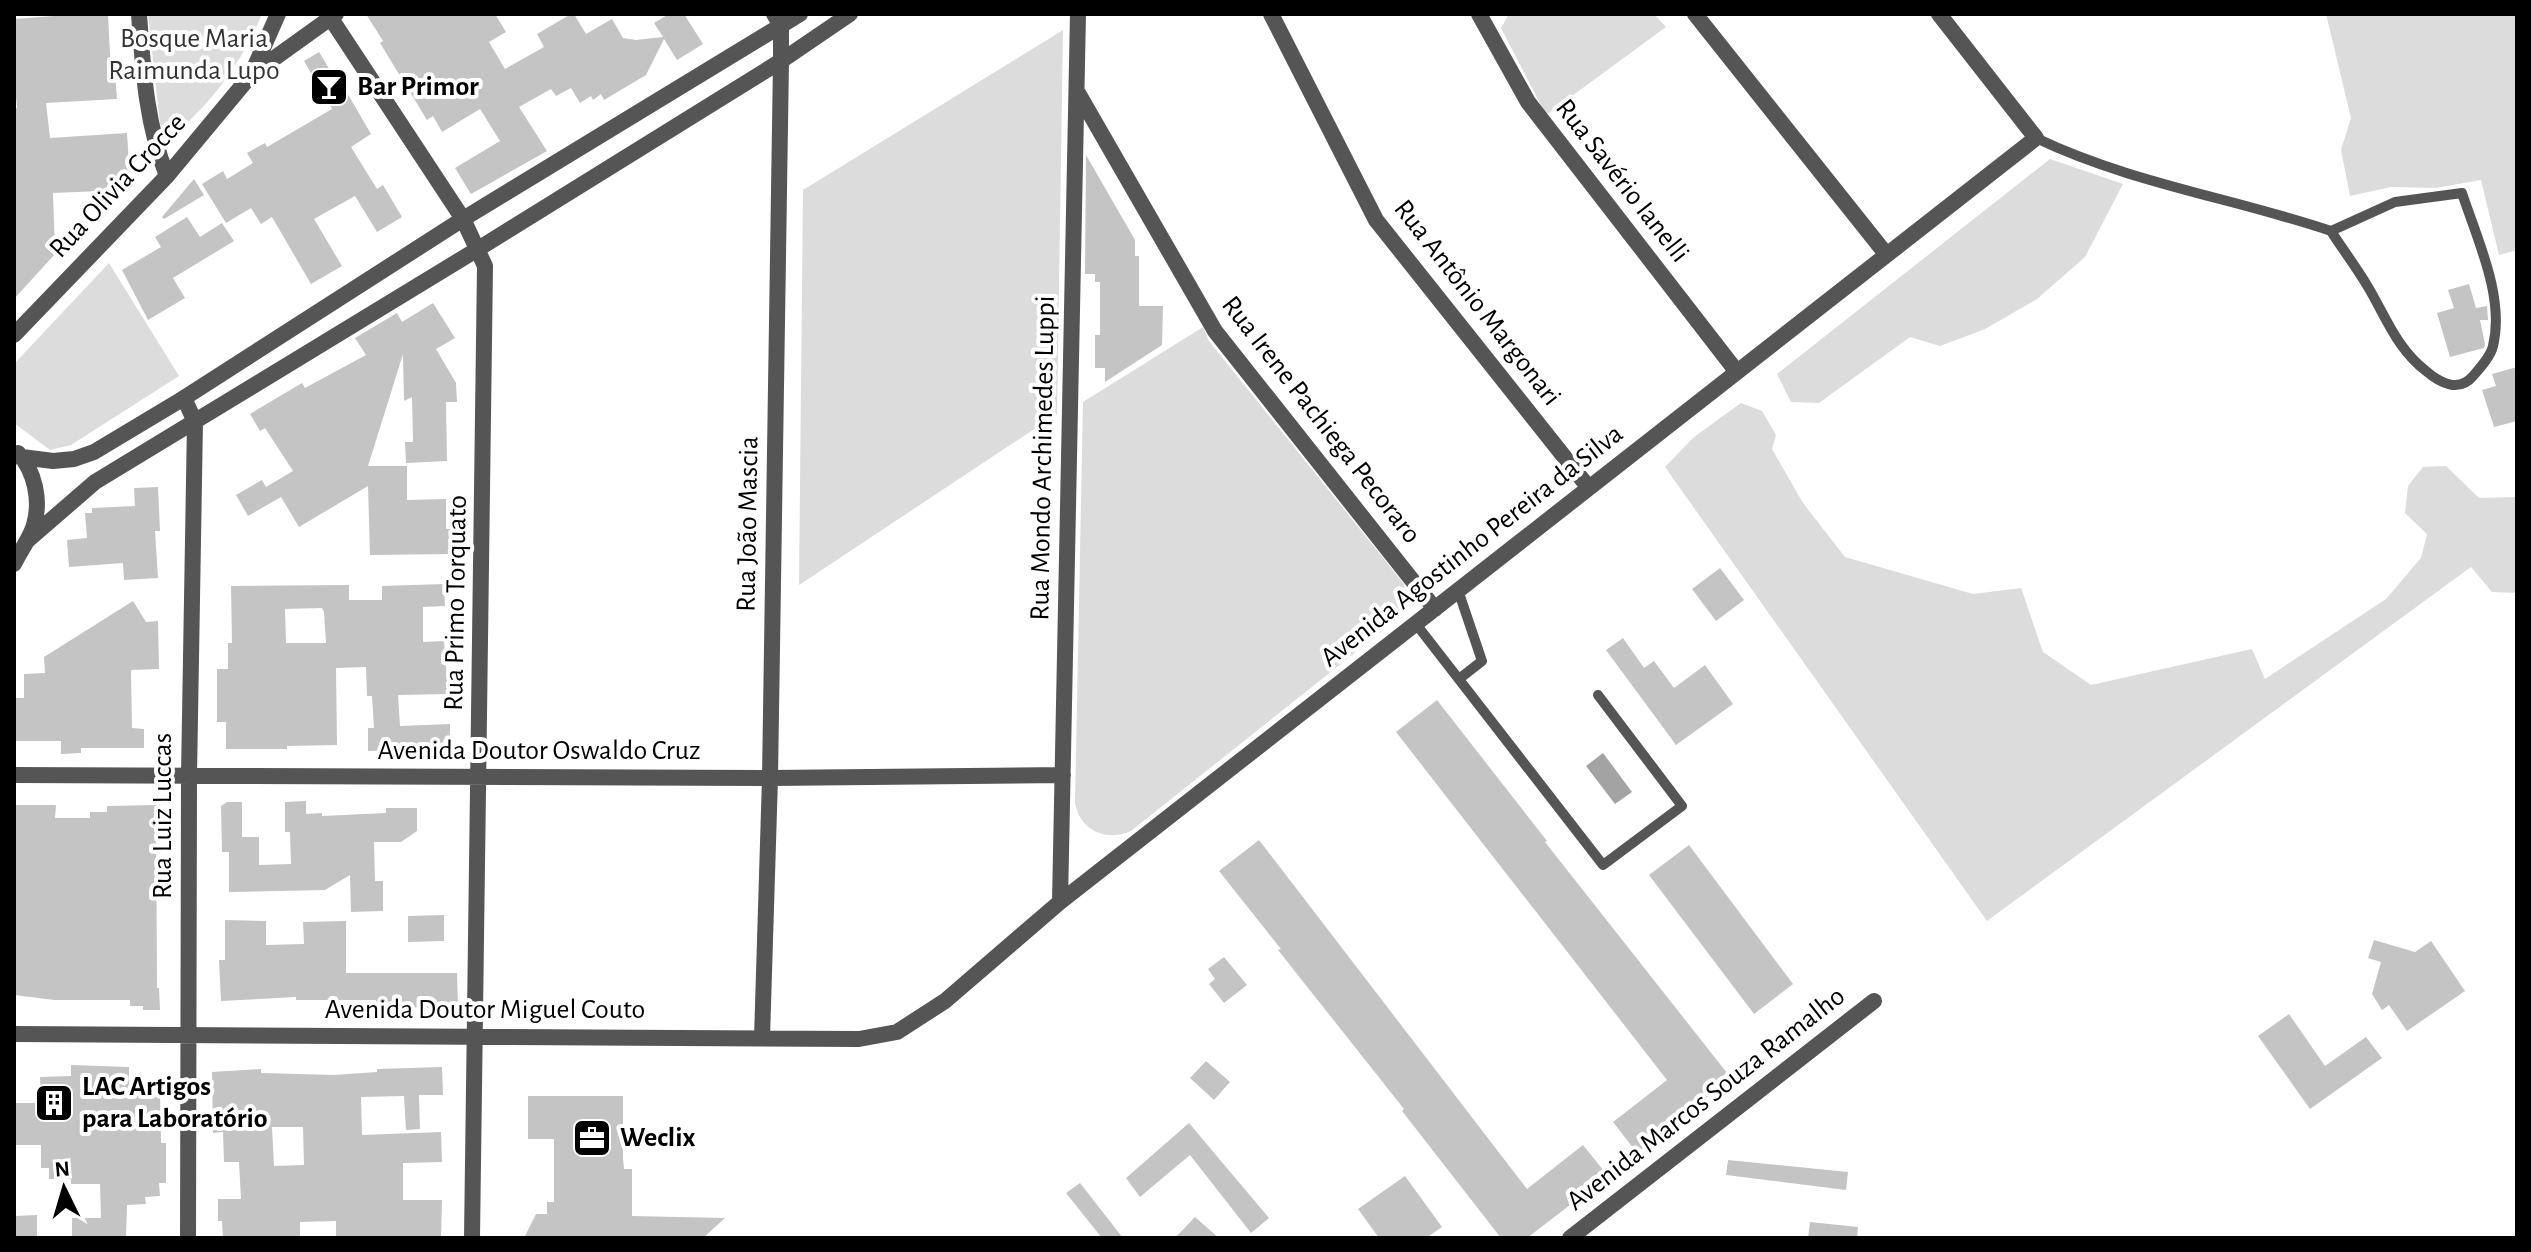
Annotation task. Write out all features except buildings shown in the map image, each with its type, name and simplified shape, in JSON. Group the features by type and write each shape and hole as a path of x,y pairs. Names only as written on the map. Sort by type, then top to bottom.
{"street":[{"path":"139,14 147,108 157,153 167,176"},
{"path":"251,75 278,14"},
{"path":"17,454 53,461 74,459 94,452 184,398 777,20 800,14"},
{"path":"19,553 95,482 478,249 781,61 850,14"},
{"name":"Rua Mondo Archimedes Luppi","path":"1060,902 1078,14"},
{"name":"Rua Antônio Margonari","path":"1271,14 1376,220 1589,488"},
{"name":"Rua Savério Ianelli","path":"1479,14 1528,102 1737,372"},
{"path":"1695,14 1886,254"},
{"path":"1939,14 2036,138"},
{"name":"Rua Olivia Crocce","path":"14,335 167,176 251,75 331,15"},
{"name":"Rua Primo Torquato","path":"331,15 463,219 485,266 472,1238"},
{"name":"Rua João Mascia","path":"762,1038 770,778 781,61 777,20"},
{"name":"Rua Irene Pachiega Pecoraro","path":"1077,92 1215,331 1435,609"},
{"name":"Avenida Agostinho Pereira da Silva","path":"945,1001 1060,902 2036,138"},
{"name":"Rua Luiz Luccas","path":"184,398 195,422 189,776 188,1238"},
{"path":"17,454 30,471 36,489 34,524 19,553"},
{"name":"Avenida Doutor Oswaldo Cruz","path":"14,775 770,778 1063,775"},
{"name":"Avenida Doutor Miguel Couto","path":"14,1034 859,1039 897,1032 945,1001"},
{"name":"Avenida Marcos Souza Ramalho","path":"1570,1238 1874,1001"}],"lane":[{"path":"2036,138 2067,153 2149,180 2331,231 2395,202 2462,193 2488,276 2497,317 2493,350 2471,379 2458,386 2444,383 2426,371 2399,345 2367,285 2331,231"},
{"path":"1458,590 1482,661 1459,679"},
{"path":"1416,624 1603,865 1682,806 1598,695"}],"green space":[{"name":"Bosque Maria Raimunda Lupo","path":"148,14 262,14 226,79 175,134 165,132 160,124"},
{"path":"1509,14 1654,14 1666,27 1546,115 1501,28"},
{"path":"2326,14 2517,14 2517,250 2499,255 2481,180 2436,188 2391,187 2350,196 2341,150 2351,118"},
{"path":"1063,30 1057,414 799,585 803,190"},
{"path":"2050,159 2123,184 2085,257 2037,299 1985,329 1940,346 1910,337 1819,403 1791,402 1777,374"},
{"path":"109,263 179,376 71,445 50,450 14,423 14,364"},
{"path":"1203,327 1209,341 1404,584 1406,606 1401,616 1131,831 1104,834 1082,821 1075,803 1083,402"},
{"path":"1741,403 1762,411 1776,435 1772,449 1803,503 1845,557 1973,594 2021,588 2043,652 2091,685 2252,649 2265,679 2386,599 2421,558 2427,534 2405,513 2408,486 2423,467 2446,466 2479,498 2517,497 2517,593 2492,592 2471,567 1987,921 1665,467 1694,437"}],"shaded area":[{"path":"1603,753 1632,792 1615,804 1586,766"}],"place":[{"name":"Bar Primor","path":"329,87"},
{"name":"LAC Artigos para Laboratório","path":"54,1103"},
{"name":"Weclix","path":"592,1138"}]}
